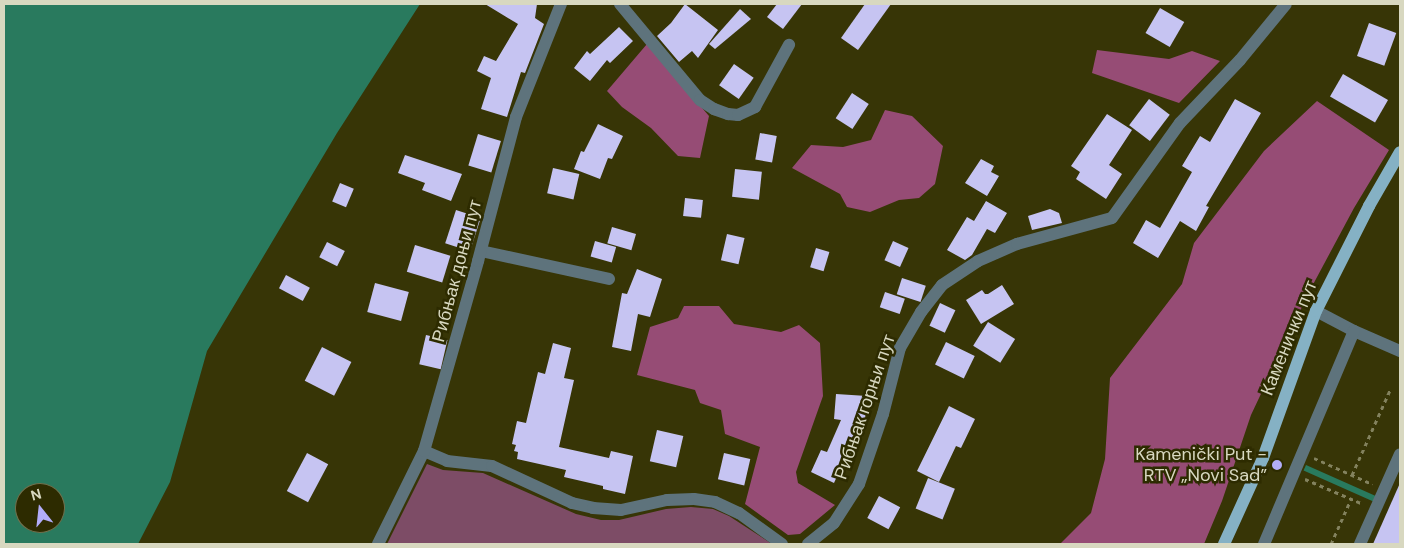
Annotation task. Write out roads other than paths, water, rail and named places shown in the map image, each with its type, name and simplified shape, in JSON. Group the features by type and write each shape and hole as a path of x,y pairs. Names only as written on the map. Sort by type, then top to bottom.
{"main road":[{"name":"Каменички пут","path":"1224,544 1263,458 1316,311 1369,206 1400,152"}],"street":[{"name":"Рибњак доњи пут","path":"378,544 424,451 481,251 516,117 561,4"},
{"path":"620,4 700,100 714,109 728,114 738,115 756,106 790,45"},
{"name":"Рибњак горњи пут","path":"808,544 834,523 859,484 883,414 900,348 920,312 942,285 978,261 1017,244 1112,218 1180,123 1240,60 1286,4"},
{"path":"481,251 609,279"},
{"path":"1316,311 1354,331 1400,351"},
{"path":"1264,544 1354,331"},
{"path":"424,451 447,461 492,466 572,503 593,508 621,510 666,500 694,499 715,502 740,513 782,544"},
{"path":"1360,544 1400,454"}],"place":[{"name":"Kamenički Put - RTV „Novi Sad”","path":"1277,465"}]}
